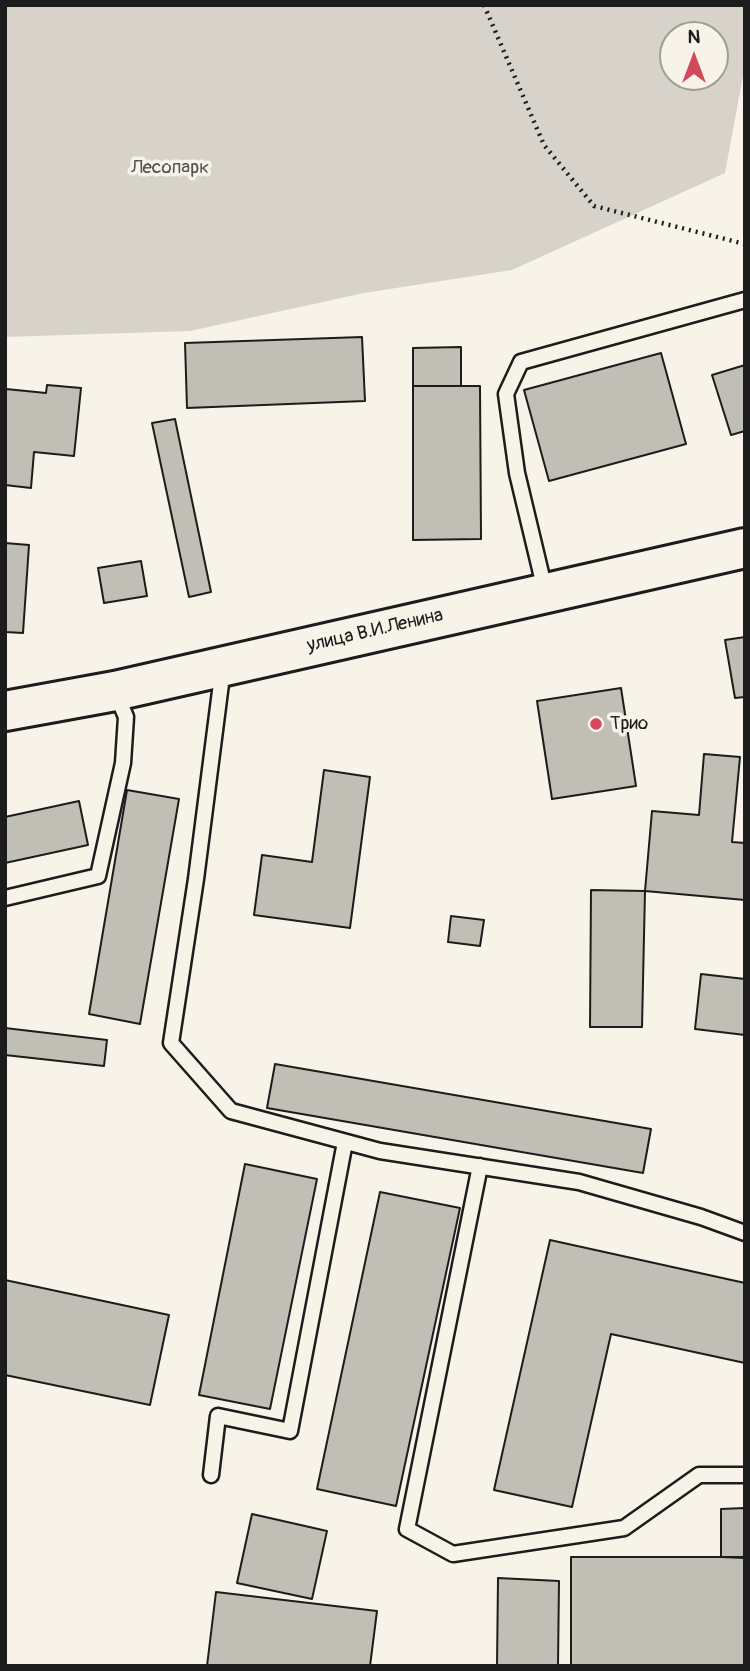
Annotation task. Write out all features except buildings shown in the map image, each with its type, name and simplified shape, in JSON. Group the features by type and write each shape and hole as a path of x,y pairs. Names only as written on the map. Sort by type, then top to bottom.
{"main road":[{"name":"улица В.И.Ленина","path":"5,711 223,667 745,548"}],"lane":[{"path":"545,592 517,473 506,394 521,362 745,300"},
{"path":"223,667 196,879 171,1043 231,1111 380,1151 579,1182 701,1217 745,1233"},
{"path":"5,898 98,876 123,763 126,717 114,691"},
{"path":"211,1475 218,1416 290,1431 345,1142"},
{"path":"480,1166 407,1530 453,1554 624,1528 699,1475 745,1475"}],"path":[{"path":"484,5 544,145 594,206 745,244"}],"green space":[{"name":"Лесопарк","path":"5,5 745,5 745,65 725,173 512,270 364,293 190,331 5,337"}],"place":[{"name":"Трио","path":"596,724"}]}
